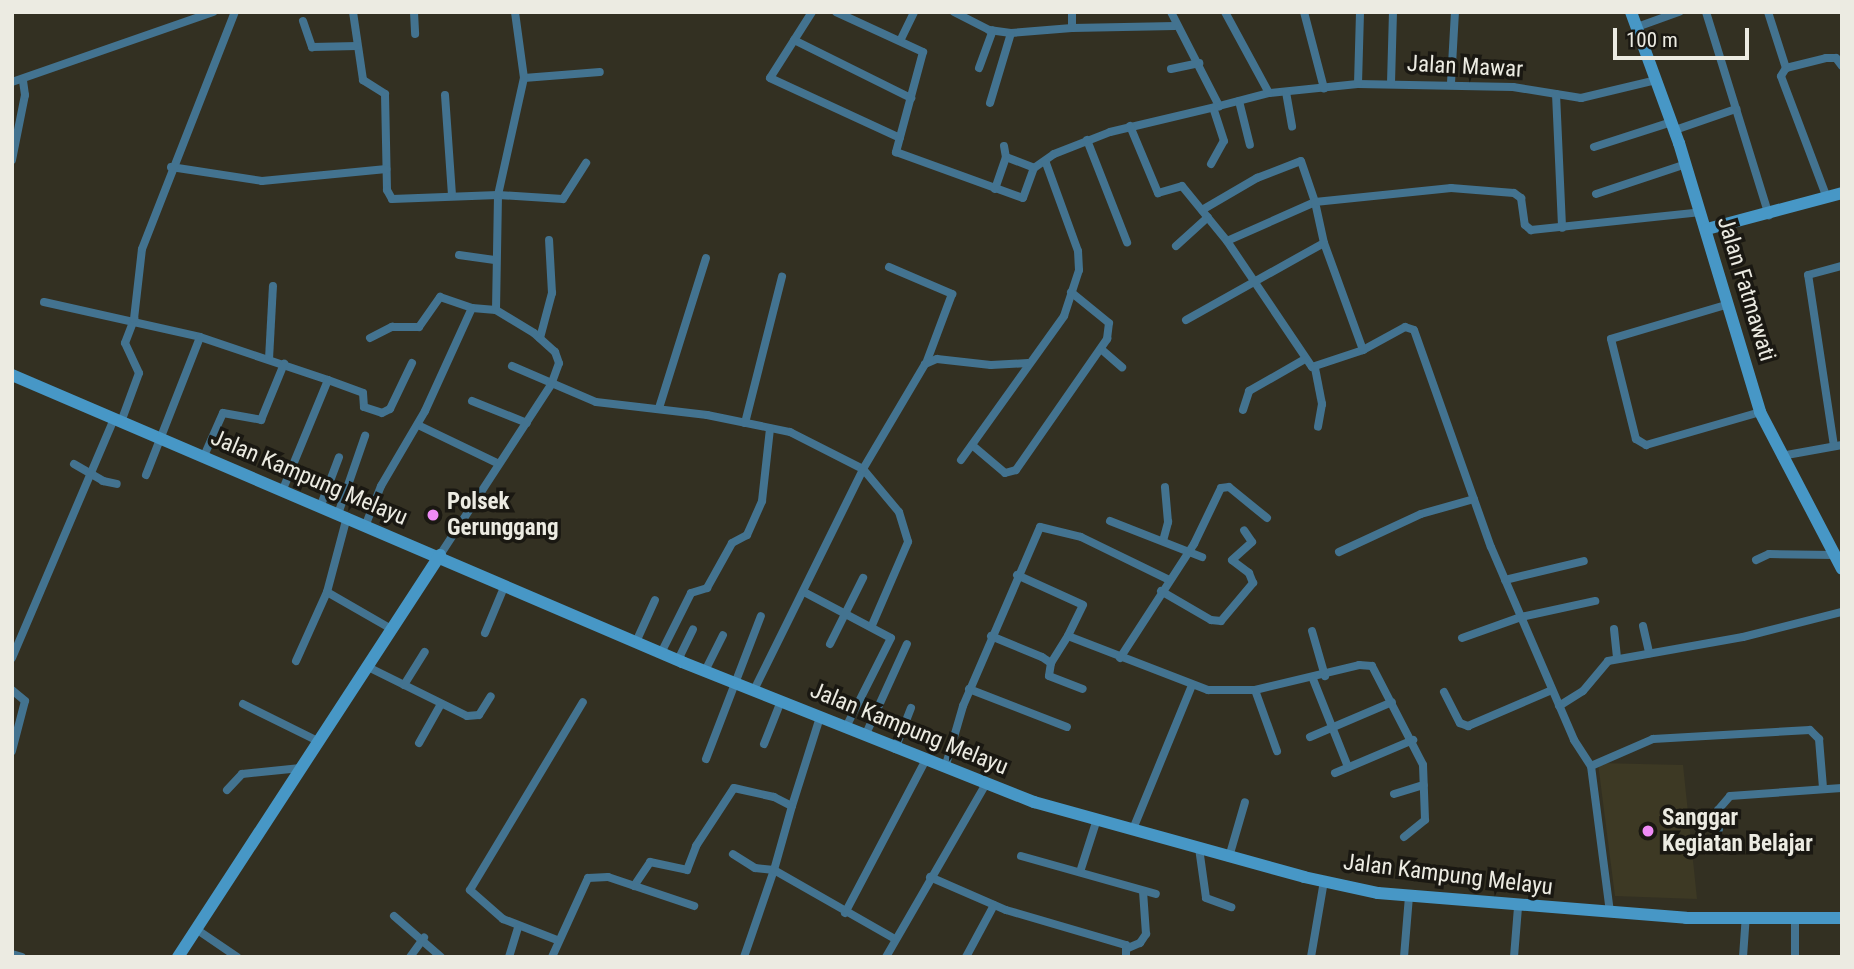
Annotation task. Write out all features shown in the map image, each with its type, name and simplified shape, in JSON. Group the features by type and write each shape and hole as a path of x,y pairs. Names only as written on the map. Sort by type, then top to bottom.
{"main road":[{"name":"Jalan Fatmawati","path":"1632,12 1707,229 1760,412 1842,569"},
{"path":"1707,229 1769,215 1842,193"},
{"name":"Jalan Kampung Melayu","path":"12,375 440,555 661,653 846,726 895,749 986,784 1097,819 1324,881 1409,896 1610,913 1842,918"},
{"path":"178,957 440,555"}],"street":[{"path":"12,82 213,12"},
{"path":"12,658 92,473 139,373 125,343 134,319 142,249 235,12"},
{"path":"353,12 363,80 385,94 387,194 392,199 498,195 563,199 586,163"},
{"path":"414,12 415,34"},
{"path":"496,310 498,195 524,78 515,12"},
{"path":"812,12 770,78 900,138"},
{"path":"836,12 923,52 897,152 1023,198 1034,168 1006,157"},
{"path":"901,39 914,12"},
{"path":"954,12 993,30 1011,33 1072,28 1175,26"},
{"path":"1072,12 1072,28"},
{"path":"1171,12 1175,26 1199,63 1216,107 1224,141 1211,164"},
{"path":"1225,12 1269,93"},
{"path":"1304,12 1324,88"},
{"path":"1358,84 1360,12"},
{"path":"1391,83 1393,12"},
{"path":"1451,83 1455,12"},
{"path":"1637,27 1679,12"},
{"path":"1706,12 1769,215"},
{"path":"1768,12 1786,68 1782,82 1827,198"},
{"path":"303,21 312,47 357,46"},
{"path":"979,68 993,30"},
{"path":"990,103 1011,33"},
{"path":"794,40 911,97"},
{"path":"1786,68 1831,57 1842,66"},
{"path":"1171,69 1199,63"},
{"path":"524,78 600,72"},
{"path":"12,160 25,95 23,80"},
{"name":"Jalan Mawar","path":"1034,168 1046,163 1054,154 1130,126 1269,93 1358,84 1451,83 1581,98 1656,80"},
{"path":"1286,92 1292,127"},
{"path":"1556,94 1562,228"},
{"path":"445,95 452,196"},
{"path":"1239,101 1250,145"},
{"path":"1594,147 1736,109"},
{"path":"1130,126 1158,193 1178,185 1205,214 1227,241 1305,359 1315,368 1322,404 1318,427"},
{"path":"1087,140 1127,242"},
{"path":"995,188 1006,157 1004,146"},
{"path":"1176,246 1205,214 1296,160 1302,164 1315,202 1324,243 1363,350"},
{"path":"961,460 1028,363 1065,316 1080,259 1046,163"},
{"path":"1596,194 1686,164"},
{"path":"172,167 262,181 386,169"},
{"path":"1227,241 1315,202 1451,188 1511,193 1521,198 1529,229 1562,228 1701,212"},
{"path":"540,338 552,293 549,240"},
{"path":"1186,320 1251,281 1324,243"},
{"path":"459,255 495,260"},
{"path":"659,408 706,258"},
{"path":"1782,456 1838,445 1808,275 1842,266"},
{"path":"754,690 863,469 933,350 953,294 889,267"},
{"path":"745,423 782,277"},
{"path":"269,359 273,286"},
{"path":"972,445 1005,473 1016,470 1101,349 1111,327 1071,292"},
{"path":"370,338 392,327 419,327 439,297 472,308 496,310 540,338 555,352 559,363 551,385 497,463 440,555"},
{"path":"44,302 134,319 269,359 363,393 364,407 382,413 390,409 411,363"},
{"path":"1729,304 1611,339 1636,439 1646,444 1760,412"},
{"path":"366,524 381,485 418,425 472,308"},
{"path":"1315,368 1363,350 1412,327 1505,580 1559,706 1591,766 1610,913"},
{"path":"146,475 200,337"},
{"path":"1101,349 1122,367"},
{"path":"933,350 937,359"},
{"path":"925,364 937,359 991,365 1028,363"},
{"path":"1243,410 1249,391 1305,359"},
{"path":"204,456 223,413 261,420 284,364"},
{"path":"512,366 551,385 596,402 659,408 770,429 826,447 863,469 899,512 908,542 872,625"},
{"path":"283,489 328,380"},
{"path":"472,401 527,423"},
{"path":"418,425 497,463"},
{"path":"661,653 691,593 707,589 732,543 747,535 762,501 770,429"},
{"path":"296,661 327,592 343,515 365,436"},
{"path":"321,505 339,457"},
{"path":"74,464 117,484"},
{"path":"1119,658 1189,552 1224,486 1267,518"},
{"path":"1163,541 1168,522 1165,487"},
{"path":"1339,552 1410,519 1474,499"},
{"path":"1110,521 1202,556"},
{"path":"945,768 969,689 1036,531 1045,527 1081,537 1169,580"},
{"path":"1161,591 1210,620 1221,621 1253,583 1249,573 1232,560 1252,542 1244,530"},
{"path":"1756,560 1769,554 1833,555"},
{"path":"1505,580 1584,561"},
{"path":"1017,575 1082,604 1068,636 1051,663 1049,676 1083,689"},
{"path":"830,644 863,578"},
{"path":"485,634 505,585"},
{"path":"327,592 393,630"},
{"path":"804,592 846,611 890,636 890,643 846,726"},
{"path":"636,642 655,600"},
{"path":"1462,638 1521,617 1595,601"},
{"path":"1559,706 1583,691 1597,670 1617,658 1743,637 1842,612"},
{"path":"706,759 761,615"},
{"path":"1643,626 1648,653"},
{"path":"678,660 693,629"},
{"path":"1614,629 1617,658"},
{"path":"1312,631 1325,676"},
{"path":"705,671 723,635"},
{"path":"991,636 1051,663"},
{"path":"1068,636 1192,685 1228,693 1312,679 1367,664 1413,740 1424,785 1423,825 1404,837"},
{"path":"866,736 907,644"},
{"path":"404,685 425,652"},
{"path":"368,667 441,704 475,717 491,696"},
{"path":"1312,679 1348,767"},
{"path":"1133,829 1192,685"},
{"path":"969,689 1067,727"},
{"path":"12,690 25,701 12,751"},
{"path":"1255,690 1277,751"},
{"path":"1444,692 1460,723 1468,726 1552,690"},
{"path":"764,744 781,701"},
{"path":"557,940 518,928 478,901 471,884 583,702"},
{"path":"1310,737 1392,702"},
{"path":"243,704 318,741"},
{"path":"419,743 441,704"},
{"path":"895,749 911,708"},
{"path":"744,957 774,870 820,717"},
{"path":"1591,766 1653,739 1810,730 1819,739 1823,788"},
{"path":"1335,773 1413,740"},
{"path":"845,913 925,761"},
{"path":"227,790 242,774 301,768"},
{"path":"886,957 986,784"},
{"path":"1394,794 1424,785"},
{"path":"634,886 650,862 687,870 696,846 734,788 774,797 792,806"},
{"path":"1719,829 1720,805 1730,796 1842,788"},
{"path":"1229,857 1245,802"},
{"path":"1080,872 1097,819"},
{"path":"1199,848 1206,898 1231,907"},
{"path":"733,854 755,868 774,870 793,877 845,913 895,939"},
{"path":"1021,856 1156,894"},
{"path":"552,957 557,940 587,878 597,874 694,906"},
{"path":"930,877 994,905 1127,952 1140,943 1146,934 1143,891"},
{"path":"1311,957 1324,881"},
{"path":"1404,957 1409,896"},
{"path":"978,957 966,955 994,905"},
{"path":"1514,957 1518,906"},
{"path":"394,916 424,938 441,957"},
{"path":"1743,957 1746,918"},
{"path":"1795,919 1795,957"},
{"path":"509,957 518,928"},
{"path":"195,929 237,957"},
{"path":"410,957 424,938"},
{"path":"12,954 22,957"}],"shaded area":[{"name":"Sanggar Kegiatan Belajar","path":"1598,763 1683,765 1697,899 1615,896"}],"place":[{"name":"Polsek Gerunggang","path":"433,515"},
{"name":"Sanggar Kegiatan Belajar","path":"1648,831"}]}
